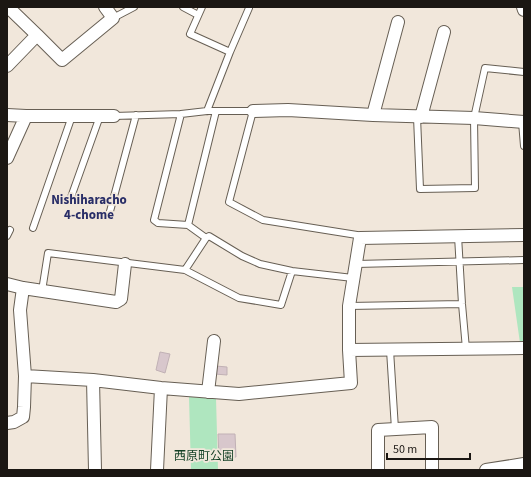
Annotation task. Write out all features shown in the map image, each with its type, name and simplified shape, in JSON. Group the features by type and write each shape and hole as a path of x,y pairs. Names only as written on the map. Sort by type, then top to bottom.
{"street":[{"path":"8,7 62,60 113,18 105,7"},
{"path":"373,116 398,22"},
{"path":"419,117 444,32"},
{"path":"7,66 37,35"},
{"path":"253,111 288,110 373,116 474,118 523,122"},
{"path":"7,115 114,116"},
{"path":"7,158 26,116"},
{"path":"25,376 93,380 160,388 239,394 351,383 349,306 360,238 524,235"},
{"path":"7,284 23,288 116,302 121,299 125,264"},
{"path":"7,423 14,422 23,417 25,376 20,310 23,288"},
{"path":"208,392 214,341"},
{"path":"349,350 524,348"},
{"path":"93,380 95,470"},
{"path":"157,470 160,388"},
{"path":"378,470 378,430 432,427 432,470"},
{"path":"486,470 524,464"}],"lane":[{"path":"113,18 134,7"},
{"path":"183,7 198,15"},
{"path":"202,7 190,34 230,52"},
{"path":"207,111 249,8"},
{"path":"419,117 420,189 475,188 474,118 485,68 524,72"},
{"path":"114,116 181,114 207,111 253,111 229,202 264,220 357,234 360,238"},
{"path":"188,226 216,111"},
{"path":"181,114 154,220 158,223 188,226 206,238"},
{"path":"109,215 136,115"},
{"path":"33,228 72,116"},
{"path":"70,200 100,116"},
{"path":"523,122 524,146"},
{"path":"185,270 206,238 210,236 242,256 260,264 292,271 353,278"},
{"path":"458,236 466,349"},
{"path":"42,291 48,254 185,270 239,298 281,305 292,271"},
{"path":"356,264 524,260"},
{"path":"349,306 462,304"},
{"path":"390,350 395,429"}],"green space":[{"path":"512,287 524,287 524,343 520,343"},
{"name":"西原町公園","path":"189,397 216,398 218,470 191,470"}],"building":[{"path":"160,352 170,354 165,373 156,370"},
{"path":"216,366 227,367 227,375 215,374"},
{"path":"218,434 235,434 236,457 219,458"}],"district":[{"name":"Nishiharacho 4-chome","path":"89,206"}]}
